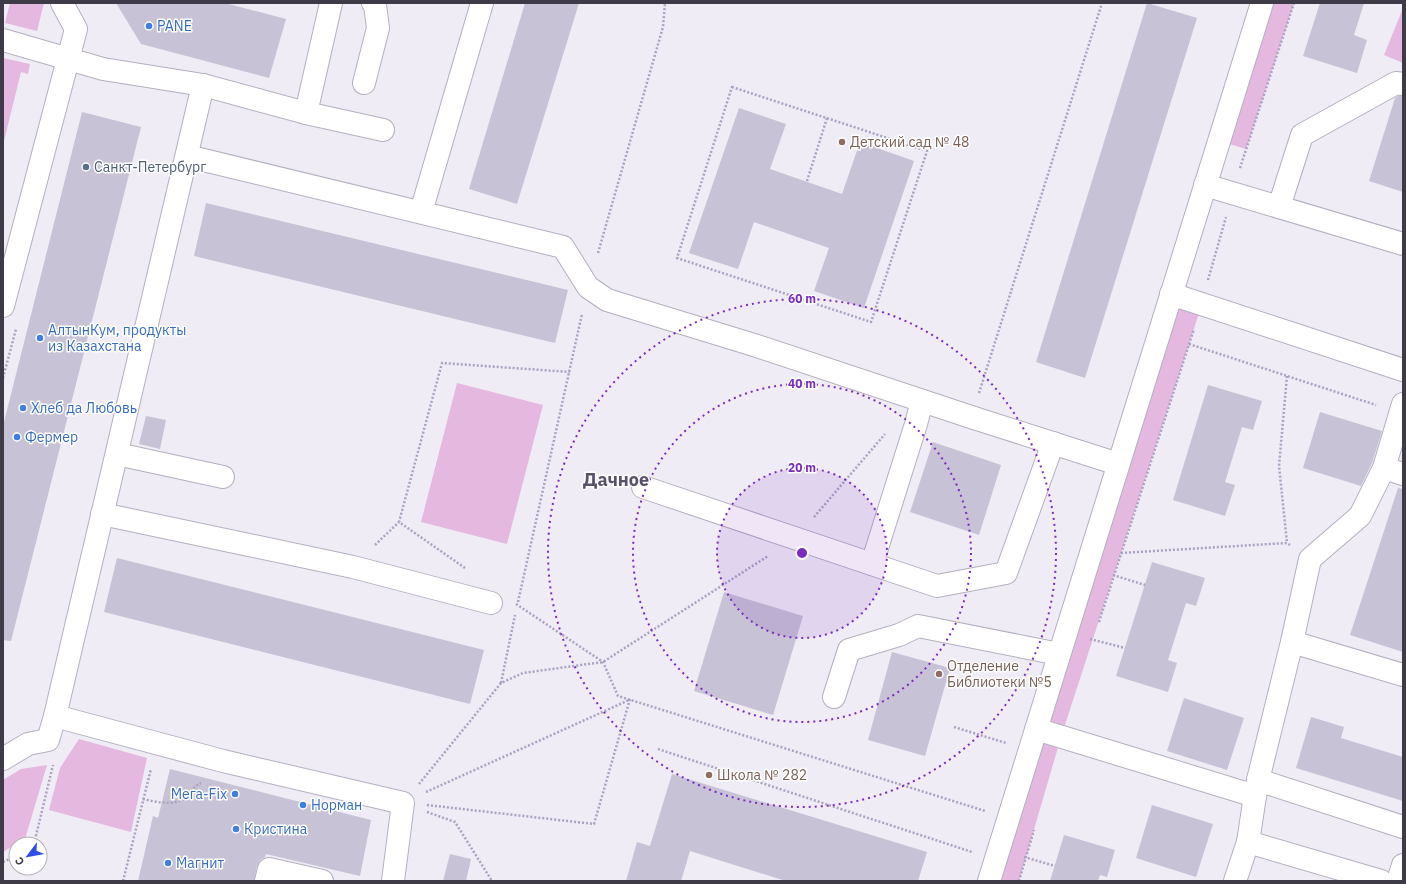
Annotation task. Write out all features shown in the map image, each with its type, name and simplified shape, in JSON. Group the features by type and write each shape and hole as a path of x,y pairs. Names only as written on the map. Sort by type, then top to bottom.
{"lane":[{"path":"3,306 67,58 76,29 62,3"},
{"path":"306,113 331,3"},
{"path":"364,83 378,28 375,5 373,3"},
{"path":"421,212 482,3"},
{"path":"994,864 1262,3"},
{"path":"3,40 102,69 203,85 306,113 383,130"},
{"path":"1279,207 1302,135 1396,83 1403,84"},
{"path":"3,759 28,744 48,740 117,454 203,85"},
{"path":"187,156 563,247 588,287 607,300 754,345 1118,464"},
{"path":"1205,185 1403,244"},
{"path":"1171,294 1403,370"},
{"path":"872,564 922,401"},
{"path":"1235,881 1248,842 1256,788 1292,642 1310,559 1360,516 1394,471 1402,409"},
{"path":"643,487 937,586 1006,573 1053,443"},
{"path":"117,454 222,477"},
{"path":"102,514 353,567 501,602"},
{"path":"834,697 849,650 899,635 918,626 1059,654"},
{"path":"1292,642 1403,675"},
{"path":"55,716 223,761 403,802 393,881"},
{"path":"1036,729 1403,828"},
{"path":"1248,842 1381,881"},
{"path":"1398,881 1403,865"},
{"path":"266,881 269,869 322,881"}],"path":[{"path":"978,396 1102,3"},
{"path":"1098,626 1202,304 1233,193 1294,3"},
{"path":"732,87 827,118 927,151 871,322 677,258 732,87"},
{"path":"807,181 827,118"},
{"path":"1189,344 1287,376 1402,409"},
{"path":"372,548 399,522 442,363 570,372"},
{"path":"1287,376 1279,466 1288,543"},
{"path":"403,802 501,684 523,673 603,662 795,538 890,427 916,424"},
{"path":"399,522 467,570"},
{"path":"1121,553 1288,543 1310,559"},
{"path":"1086,567 1145,585"},
{"path":"501,602 517,605 603,662 618,696 1008,818"},
{"path":"501,684 517,605"},
{"path":"1066,633 1125,648"},
{"path":"1093,640 1095,633"},
{"path":"403,802 630,699"},
{"path":"403,802 594,824 630,699"},
{"path":"954,727 1029,751"},
{"path":"36,836 54,764 48,740"},
{"path":"123,881 157,743"},
{"path":"658,749 994,864 1026,858 1055,866"},
{"path":"143,799 165,803 177,801 186,797 195,785 204,781"},
{"path":"403,802 455,822 492,881"},
{"path":"1019,881 1035,828"}],"shaded area":[{"path":"10,3 44,3 37,31 5,23"},
{"path":"1262,3 1294,3 1246,149 1219,141"},
{"path":"1403,8 1403,63 1384,55"},
{"path":"3,58 30,64 28,74 21,72 3,145"},
{"path":"1171,294 1202,304 1061,737 1019,881 989,881"},
{"path":"457,383 543,405 507,544 421,522"},
{"path":"79,739 147,758 131,832 49,810 60,768"},
{"path":"47,765 26,836 8,836 8,849 3,852 3,780 21,769"}],"building":[{"path":"116,3 225,3 286,19 269,78 141,44"},
{"path":"525,3 579,3 517,204 469,189"},
{"path":"1147,3 1197,18 1085,378 1036,362"},
{"path":"1320,3 1364,3 1354,35 1367,40 1357,73 1303,56"},
{"path":"1398,96 1403,96 1403,192 1369,181 1395,98"},
{"path":"739,108 786,124 770,169 842,194 860,142 914,161 864,308 814,291 829,248 754,222 738,269 689,253"},
{"path":"82,112 141,127 11,641 3,640 3,426"},
{"path":"206,203 568,290 555,343 194,256"},
{"path":"1208,385 1262,401 1253,430 1242,427 1225,482 1235,485 1225,516 1173,500"},
{"path":"1320,412 1382,431 1372,463 1361,486 1303,468"},
{"path":"146,416 166,420 160,449 139,444"},
{"path":"933,442 1001,465 979,535 910,512"},
{"path":"1398,488 1403,489 1403,652 1350,635"},
{"path":"117,558 484,650 470,704 104,612"},
{"path":"1152,562 1205,578 1196,606 1186,603 1168,660 1177,663 1168,692 1116,676"},
{"path":"724,592 803,616 773,715 694,691"},
{"path":"892,652 950,668 925,756 868,740"},
{"path":"1184,698 1244,718 1227,770 1167,751"},
{"path":"1311,717 1344,727 1341,738 1403,757 1403,801 1296,768"},
{"path":"170,769 371,820 360,876 266,854 257,866 254,881 138,881 153,816 158,818"},
{"path":"672,774 927,852 918,881 786,881 690,851 681,881 626,881 637,842 650,846"},
{"path":"1152,805 1213,824 1196,877 1136,858"},
{"path":"1064,835 1115,850 1107,877 1100,875 1098,881 1050,881"},
{"path":"450,854 471,859 466,881 443,881"}],"place":[{"name":"PANE","path":"149,26"},
{"name":"Детский сад № 48","path":"842,142"},
{"name":"Санкт-Петербург","path":"86,167"},
{"name":"АлтынКум, продукты из Казахстана","path":"40,338"},
{"name":"Хлеб да Любовь","path":"23,408"},
{"name":"Фермер","path":"17,437"},
{"name":"Отделение Библиотеки №5","path":"939,674"},
{"name":"Школа № 282","path":"709,775"},
{"name":"Мега-Fix","path":"235,794"},
{"name":"Норман","path":"303,805"},
{"name":"Кристина","path":"236,829"},
{"name":"Магнит","path":"168,863"}],"district":[{"name":"Дачное","path":"616,480"}]}
